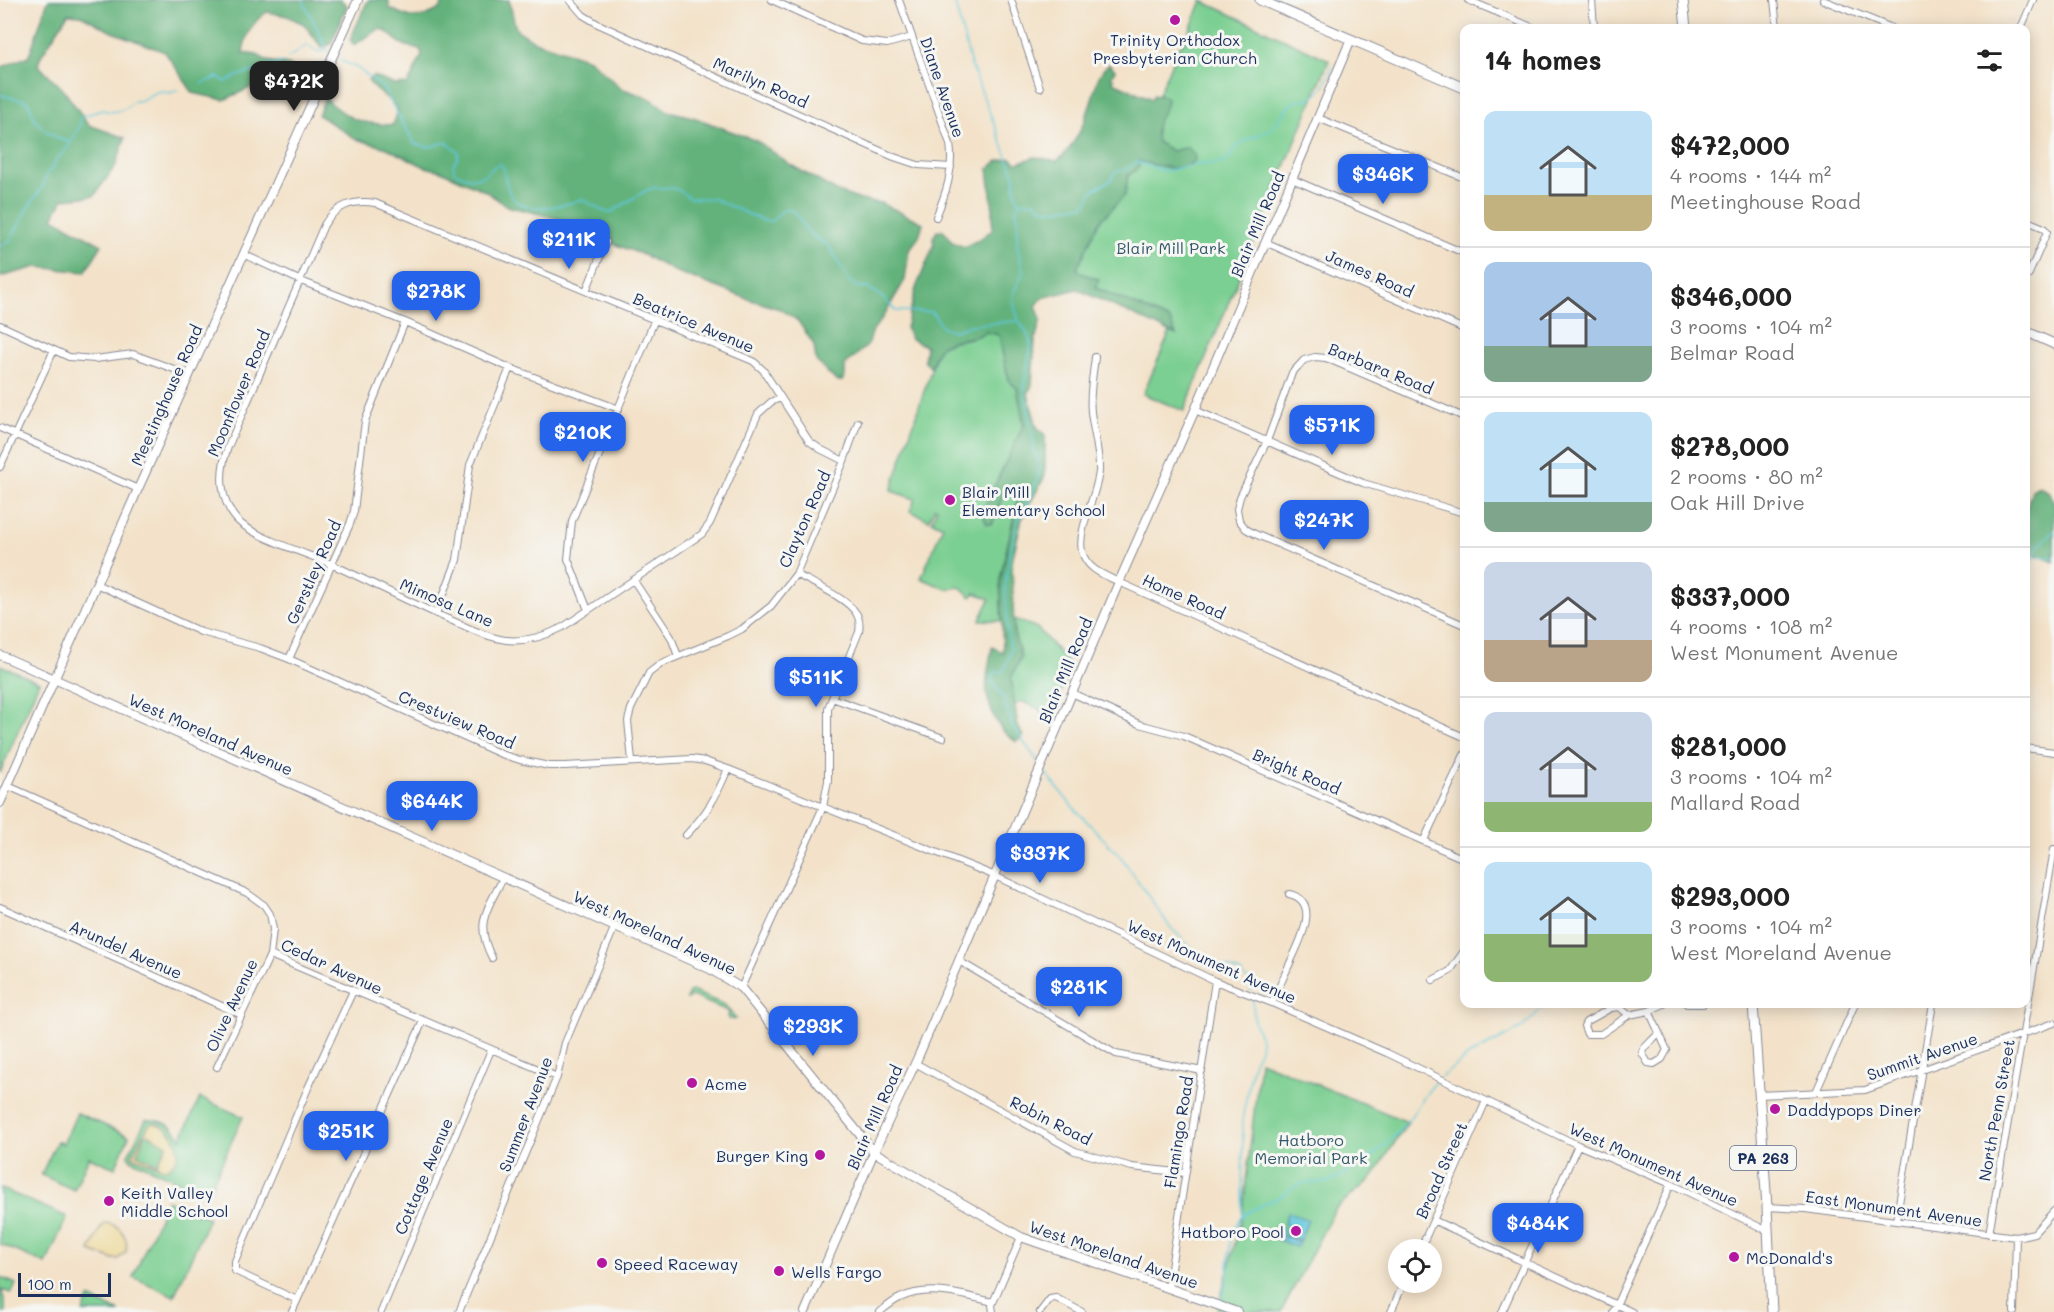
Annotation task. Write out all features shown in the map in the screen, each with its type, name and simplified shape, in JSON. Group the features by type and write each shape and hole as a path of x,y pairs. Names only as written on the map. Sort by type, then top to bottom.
{"main road":[{"path":"1683,0 1686,24"},
{"path":"1265,1 1460,86"},
{"name":"Blair Mill Road","path":"805,1312 959,961 993,875 1195,410 1351,39"},
{"path":"2030,333 2054,344"},
{"name":"PA 263","path":"1753,1008 1772,1312"}],"street":[{"name":"Meetinghouse Road","path":"0,803 138,489 358,0"},
{"name":"Marilyn Road","path":"570,0 583,15 598,24 894,157 918,165 951,167"},
{"path":"772,0 862,41 887,44 912,37"},
{"name":"Diane Avenue","path":"899,0 950,144 949,183 936,218"},
{"path":"1011,0 1040,88"},
{"path":"1468,0 1525,24"},
{"path":"1592,0 1594,24"},
{"path":"1774,0 1777,24"},
{"path":"1823,0 1882,24"},
{"path":"2023,24 2033,0"},
{"path":"1318,118 1460,176"},
{"path":"1292,179 1460,251"},
{"name":"Beatrice Avenue","path":"301,281 327,219 343,206 364,201 375,202 753,361 763,369 810,441 820,449 844,461"},
{"path":"2030,222 2044,228 2046,232 2030,271"},
{"path":"586,291 606,242"},
{"name":"James Road","path":"1265,242 1460,327"},
{"path":"244,255 510,368 619,409"},
{"name":"Moonflower Road","path":"301,281 228,447 222,464 221,479 231,511 249,530 331,564"},
{"path":"588,610 568,559 572,521 655,320"},
{"name":"Gerstley Road","path":"289,659 354,511 366,421 405,322"},
{"path":"0,325 69,357 95,358 133,354 190,375"},
{"path":"0,467 54,350"},
{"name":"Home Road","path":"1095,357 1091,408 1099,470 1091,507 1080,541 1082,553 1087,562 1097,572 1460,735"},
{"name":"Barbara Road","path":"1267,441 1293,373 1304,360 1315,357 1331,360 1460,415"},
{"path":"436,614 457,560 470,465 510,368"},
{"name":"Mimosa Lane","path":"331,564 436,614 500,639 516,641 531,639 556,630 702,534 710,523 754,421 764,407 780,398"},
{"path":"1195,410 1363,483 1460,512"},
{"name":"Clayton Road","path":"632,761 628,721 631,709 652,669 729,636 771,606 796,574 858,422"},
{"path":"0,428 138,489"},
{"path":"1267,441 1238,503 1239,520 1246,529 1460,622"},
{"path":"741,988 823,807 828,781 828,708 859,632 859,619 854,610 845,602 796,574"},
{"path":"633,581 671,637 678,656"},
{"name":"Crestview Road","path":"96,584 201,632 260,648 289,659 501,754 549,766 692,759 705,761 823,807"},
{"name":"West Moreland Avenue","path":"0,655 710,969 741,988 874,1152 1021,1237 1237,1312"},
{"name":"Bright Road","path":"1072,693 1139,724 1184,736 1460,857"},
{"path":"832,698 944,738"},
{"path":"2030,749 2054,752"},
{"path":"1424,840 1460,763"},
{"path":"686,835 705,814 728,769"},
{"name":"Cedar Avenue","path":"8,786 247,892 264,905 270,914 273,929 270,955 557,1077"},
{"name":"West Monument Avenue","path":"823,807 993,875 1215,981 1263,999 1387,1053 1768,1231"},
{"name":"North Penn Street","path":"2030,988 2054,849"},
{"path":"492,958 484,940 482,928 486,913 503,878"},
{"path":"1272,1003 1306,923 1304,903 1300,898 1289,894"},
{"name":"Arundel Avenue","path":"0,907 242,1015"},
{"name":"Summer Avenue","path":"459,1312 557,1077 566,1043 615,926"},
{"name":"Olive Avenue","path":"217,1067 270,955"},
{"path":"1433,980 1450,971 1460,957"},
{"path":"959,961 1116,1054 1202,1071"},
{"name":"Flamingo Road","path":"1168,1288 1215,981"},
{"path":"297,1300 236,1271 235,1261 308,1088 353,991"},
{"path":"1611,1008 1586,1022 1587,1034 1592,1036 1601,1034 1629,1015 1655,1008"},
{"path":"1620,1008 1629,1015"},
{"path":"1816,1092 1854,1008"},
{"path":"1896,1221 1932,1008"},
{"name":"North Penn Street","path":"1989,1234 2026,1008"},
{"path":"1649,1011 1667,1050 1662,1059 1654,1064 1648,1063 1642,1053 1659,1033"},
{"path":"292,1312 423,1021"},
{"name":"Summit Avenue","path":"1758,1095 1865,1090 2054,1023"},
{"name":"Cottage Avenue","path":"381,1312 491,1050"},
{"name":"Robin Road","path":"915,1063 1075,1150 1102,1160 1132,1167 1185,1173"},
{"name":"Broad Street","path":"1425,1239 1486,1101"},
{"path":"1502,1312 1578,1144"},
{"path":"1613,1312 1671,1184"},
{"name":"East Monument Avenue","path":"1767,1207 1792,1208 2016,1237"},
{"path":"2014,1312 2016,1237 2034,1233 2054,1211"},
{"path":"1433,1220 1632,1312"},
{"path":"993,1312 993,1302 1021,1237"},
{"path":"880,1312 897,1299 929,1291 993,1302"},
{"path":"1391,1312 1399,1293"},
{"path":"1041,1312 1050,1299 1056,1298 1082,1312"}],"green space":[{"path":"48,0 341,0 347,6 331,44 322,48 304,24 287,16 267,12 253,25 245,40 243,53 257,55 268,61 288,65 318,77 312,90 301,95 281,90 267,95 252,87 224,100 193,93 165,52 110,31 81,15 68,14 41,56 38,65 62,88 89,125 125,138 116,165 94,196 63,199 53,218 102,245 85,272 37,267 0,277 0,68 29,56"},
{"path":"368,0 389,0 389,8 415,18 426,16 440,9 444,0 509,0 516,29 534,41 589,59 621,88 651,99 668,111 693,117 757,141 791,165 838,192 861,200 881,203 923,223 919,237 909,250 905,280 873,330 868,345 845,365 845,376 842,381 836,381 816,361 814,345 798,321 780,309 674,271 641,254 578,231 560,219 507,206 485,191 441,171 425,167 387,148 356,139 318,115 325,98 342,112 363,122 393,125 398,111 368,80 374,76 395,85 408,84 422,55 420,49 401,44 379,29 354,45 350,40"},
{"name":"Blair Mill Park","path":"1202,1 1329,60 1184,411 1143,394 1170,332 1086,292 1077,269 1178,48 1185,41"},
{"path":"1109,64 1115,70 1111,77 1114,79 1113,82 1152,99 1154,94 1167,98 1165,109 1156,127 1157,142 1172,151 1187,147 1194,154 1195,160 1189,165 1175,168 1138,161 1139,168 1128,176 1125,195 1099,222 1077,269 1083,274 1099,279 1096,288 1170,320 1176,335 1077,289 1042,298 1036,306 1041,319 1035,341 1032,385 1028,394 1037,427 1045,435 1045,476 1022,518 1012,561 1014,634 1021,657 1011,678 1018,726 1023,736 1017,742 1006,734 997,722 986,690 992,647 1003,652 1000,580 1018,498 1015,489 1007,488 992,524 987,524 984,518 985,506 1024,424 1017,388 1010,382 999,335 986,332 947,343 938,350 931,368 924,360 926,346 911,339 906,328 916,288 934,245 933,238 937,231 943,230 952,242 964,247 992,230 993,210 988,169 998,161 1011,158 1017,163 1035,157 1057,161 1063,156 1077,136 1087,114 1101,72"},
{"path":"986,332 999,335 1010,382 1017,388 1024,424 985,506 984,518 998,514 1000,498 1007,487 1015,489 1018,498 1000,580 1002,621 980,620 990,599 975,593 971,597 960,587 946,589 921,578 943,526 932,521 937,508 935,507 929,520 910,511 915,499 891,491 938,349 950,342"},
{"path":"2039,486 2050,493 2054,504 2054,562 2030,552 2032,490"},
{"path":"1014,619 1037,628 1072,667 1050,717 1021,701 1015,705 1011,678 1021,657 1014,634"},
{"path":"0,665 39,682 0,773"},
{"path":"692,991 725,1005 736,1019 729,1019 730,1012 692,996 687,999 689,992"},
{"name":"Hatboro Memorial Park","path":"1260,1061 1408,1122 1372,1178 1335,1209 1281,1312 1217,1312 1242,1216"},
{"path":"200,1098 243,1117 207,1195 130,1159 128,1155 146,1120 167,1124 181,1139"},
{"path":"77,1113 129,1136 115,1168 89,1157 74,1190 41,1175 57,1141 63,1144"},
{"path":"0,1188 67,1217 46,1264 0,1244"},
{"path":"167,1200 209,1218 174,1296 133,1277"},
{"path":"0,1277 16,1284 12,1293 1,1290 5,1301 5,1312 0,1312"},
{"path":"89,1298 120,1312 83,1312"}],"sand":[{"path":"152,1123 167,1129 176,1142 177,1157 166,1169 132,1156","holes":["148,1134 167,1145 157,1164 137,1154 145,1135"]},
{"path":"105,1223 115,1226 125,1236 126,1252 118,1259 90,1251"}],"water":[{"name":"Hatboro Pool","path":"1288,1212 1308,1220 1300,1240 1287,1235 1299,1242 1296,1247 1272,1237 1276,1226 1282,1228 1284,1233 1282,1237 1285,1238 1289,1228 1284,1223"}],"waterway":[{"path":"303,0 328,52"},
{"path":"954,0 971,65 1015,177 1014,187 1019,202 1016,210 1017,244 1023,272 1014,292 1013,302 1031,346 1024,385 1039,465 1038,479 1018,522 1010,552 1005,586 1011,650 1002,672 992,674 993,683 1004,698 1012,726 1039,763"},
{"path":"288,58 307,45 318,52 325,51"},
{"path":"339,60 356,67 382,87 415,144 429,147 447,142 459,152 453,164 454,171 468,177 483,176 500,164 503,166 510,194 524,205 554,206 582,199 610,213 645,191 653,188 671,188 679,190 689,198 714,199 764,221 772,221 787,209 793,211 810,234 829,246 849,281 881,296 896,311 932,312 942,327 954,331 971,325 1017,321"},
{"path":"201,84 218,77 226,82 237,76 283,62"},
{"path":"1020,202 1036,202 1040,208 1059,210 1065,207 1083,206 1089,200 1090,194 1111,180 1116,171 1126,170 1136,162 1165,171 1192,165 1224,163 1238,145 1272,128 1290,106 1319,93 1333,64"},
{"path":"0,246 10,241 27,209 42,188 49,170 68,147 83,116 102,110 110,112 123,110 135,101 140,101 156,92 170,93 177,90"},
{"path":"0,95 27,101 35,119 45,130 70,142"},
{"path":"2030,561 2038,546 2054,531"},
{"path":"2031,559 2040,556 2054,558"},
{"path":"1043,770 1072,806 1121,857 1170,927 1198,954 1216,964 1240,972 1248,980 1251,991"},
{"path":"1242,1216 1243,1114 1253,1064 1260,1049 1261,1039 1254,1021 1253,999"},
{"path":"1441,1077 1468,1056 1522,1028 1542,1008"},
{"path":"1222,1300 1227,1280 1231,1239 1242,1216 1299,1184 1329,1181 1363,1162 1398,1133 1438,1080"}],"place":[{"name":"Trinity Orthodox Presbyterian Church","path":"1175,20"},
{"name":"Blair Mill Elementary School","path":"950,500"},
{"name":"Acme","path":"692,1083"},
{"name":"Daddypops Diner","path":"1775,1109"},
{"name":"Burger King","path":"820,1155"},
{"name":"Keith Valley Middle School","path":"109,1201"},
{"name":"Hatboro Pool","path":"1296,1231"},
{"name":"McDonald's","path":"1734,1257"},
{"name":"Speed Raceway","path":"602,1263"},
{"name":"Wells Fargo","path":"779,1271"}]}
